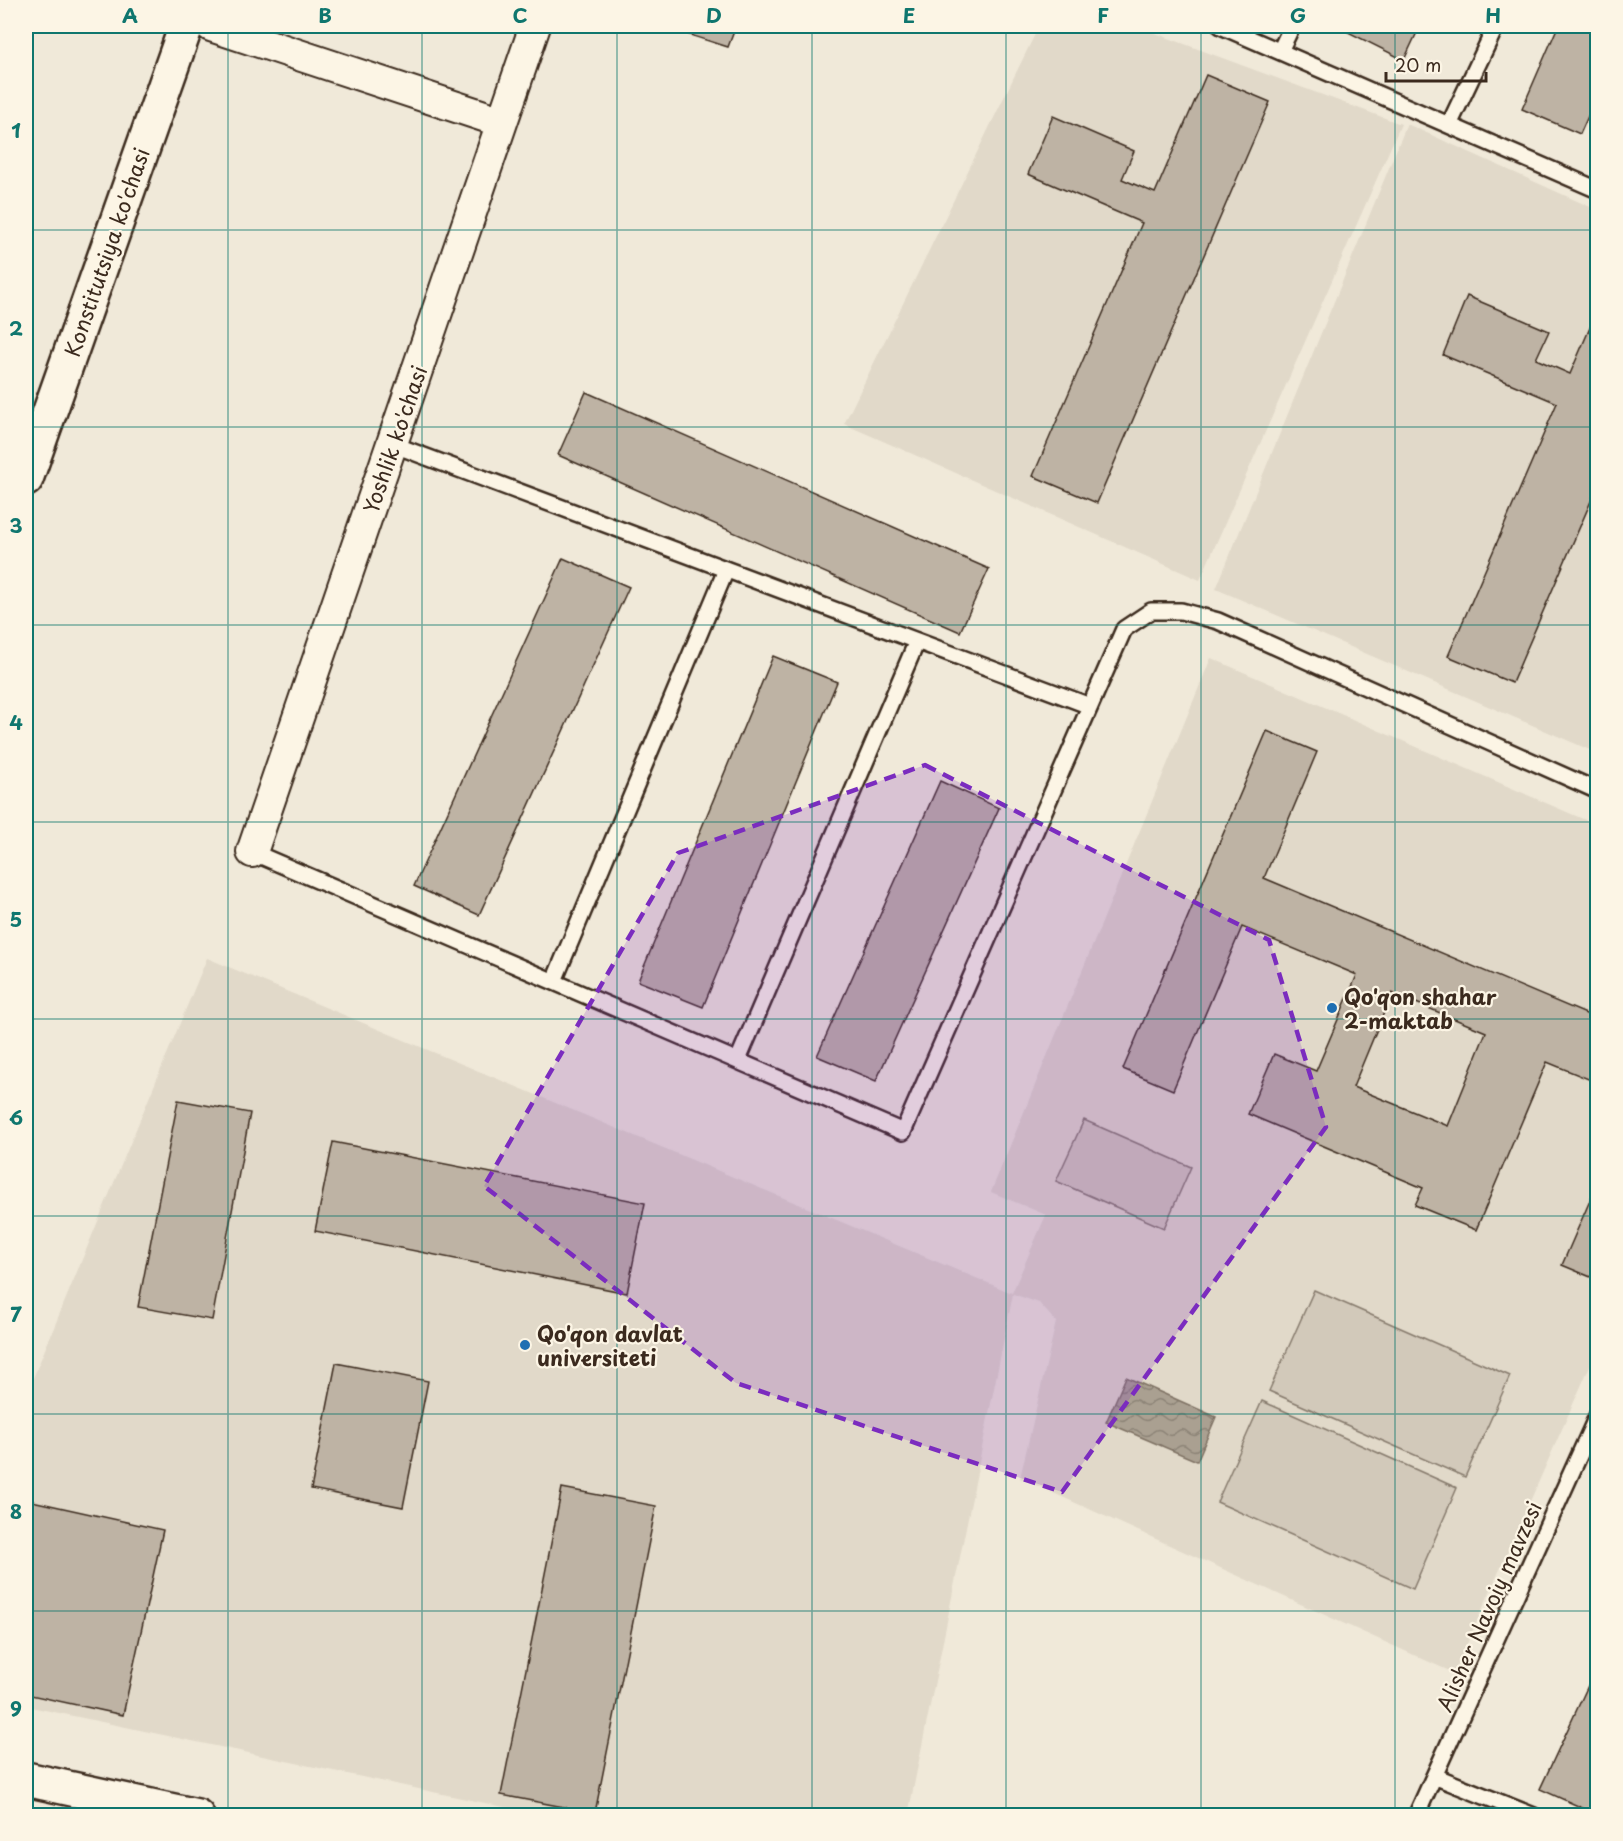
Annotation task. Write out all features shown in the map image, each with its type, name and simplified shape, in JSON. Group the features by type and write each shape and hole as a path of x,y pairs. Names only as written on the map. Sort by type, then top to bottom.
{"main road":[{"name":"Konstitutsiya ko'chasi","path":"26,479 186,26"},
{"path":"26,1779 197,1815"}],"street":[{"path":"211,26 502,122"},
{"name":"Yoshlik ko'chasi","path":"252,852 535,26"}],"lane":[{"path":"1221,26 1598,190"},
{"path":"1280,51 1292,26"},
{"path":"1449,125 1496,26"},
{"path":"392,444 1090,706"},
{"path":"554,981 726,570"},
{"path":"252,852 903,1131 1124,630 1151,611 1180,610 1218,621 1598,791"},
{"path":"738,1060 917,641"},
{"name":"Alisher Navoiy mavzesi","path":"1416,1815 1598,1414"},
{"path":"1434,1776 1534,1815"}],"highlighted area":[{"path":"925,765 1269,940 1326,1127 1062,1492 736,1383 484,1186 678,853"}],"shaded area":[{"path":"1039,26 1136,26 1401,124 1200,580 844,424"},
{"path":"1407,124 1597,210 1597,753 1216,589"},
{"path":"1211,658 1597,825 1597,1350 1454,1673 1020,1478 1056,1322 1039,1303 1013,1294 908,1815 542,1815 26,1706 26,1395 207,958 1012,1293 1046,1215 991,1192"},
{"path":"1084,1120 1191,1167 1164,1228 1056,1181"},
{"path":"1314,1290 1510,1376 1465,1477 1269,1391"},
{"path":"1262,1401 1457,1488 1413,1589 1217,1502"}],"water":[{"path":"1126,1377 1216,1417 1197,1461 1106,1422"}],"building":[{"path":"662,26 736,26 728,47"},
{"path":"1348,26 1420,26 1404,60 1346,31"},
{"path":"1558,26 1598,26 1598,94 1580,134 1522,109"},
{"path":"1206,75 1270,102 1097,503 1033,476 1142,223 1028,174 1053,116 1134,151 1122,179 1155,193"},
{"path":"1467,296 1549,331 1536,359 1570,374 1598,309 1598,485 1512,683 1448,656 1557,403 1443,355"},
{"path":"586,392 989,569 960,632 558,455"},
{"path":"563,558 629,587 479,915 414,886"},
{"path":"773,656 837,682 703,1007 638,981"},
{"path":"1267,731 1317,752 1264,878 1598,1019 1598,1083 1547,1062 1476,1230 1415,1205 1423,1188 1248,1114 1274,1054 1316,1071 1357,975 1242,927 1173,1090 1123,1069","holes":["1392,993 1486,1032 1448,1126 1353,1087"]},
{"path":"940,781 999,808 876,1081 817,1056"},
{"path":"178,1100 250,1113 212,1320 138,1307"},
{"path":"333,1142 645,1203 627,1293 315,1231"},
{"path":"1598,1182 1598,1280 1562,1265"},
{"path":"336,1363 428,1381 403,1507 311,1489"},
{"path":"562,1488 656,1506 595,1813 501,1795"},
{"path":"32,1501 163,1530 123,1715 26,1694 26,1531"},
{"path":"1598,1664 1598,1815 1540,1789"}],"place":[{"name":"Qo'qon shahar 2-maktab","path":"1332,1008"},
{"name":"Qo'qon davlat universiteti","path":"525,1345"}]}
